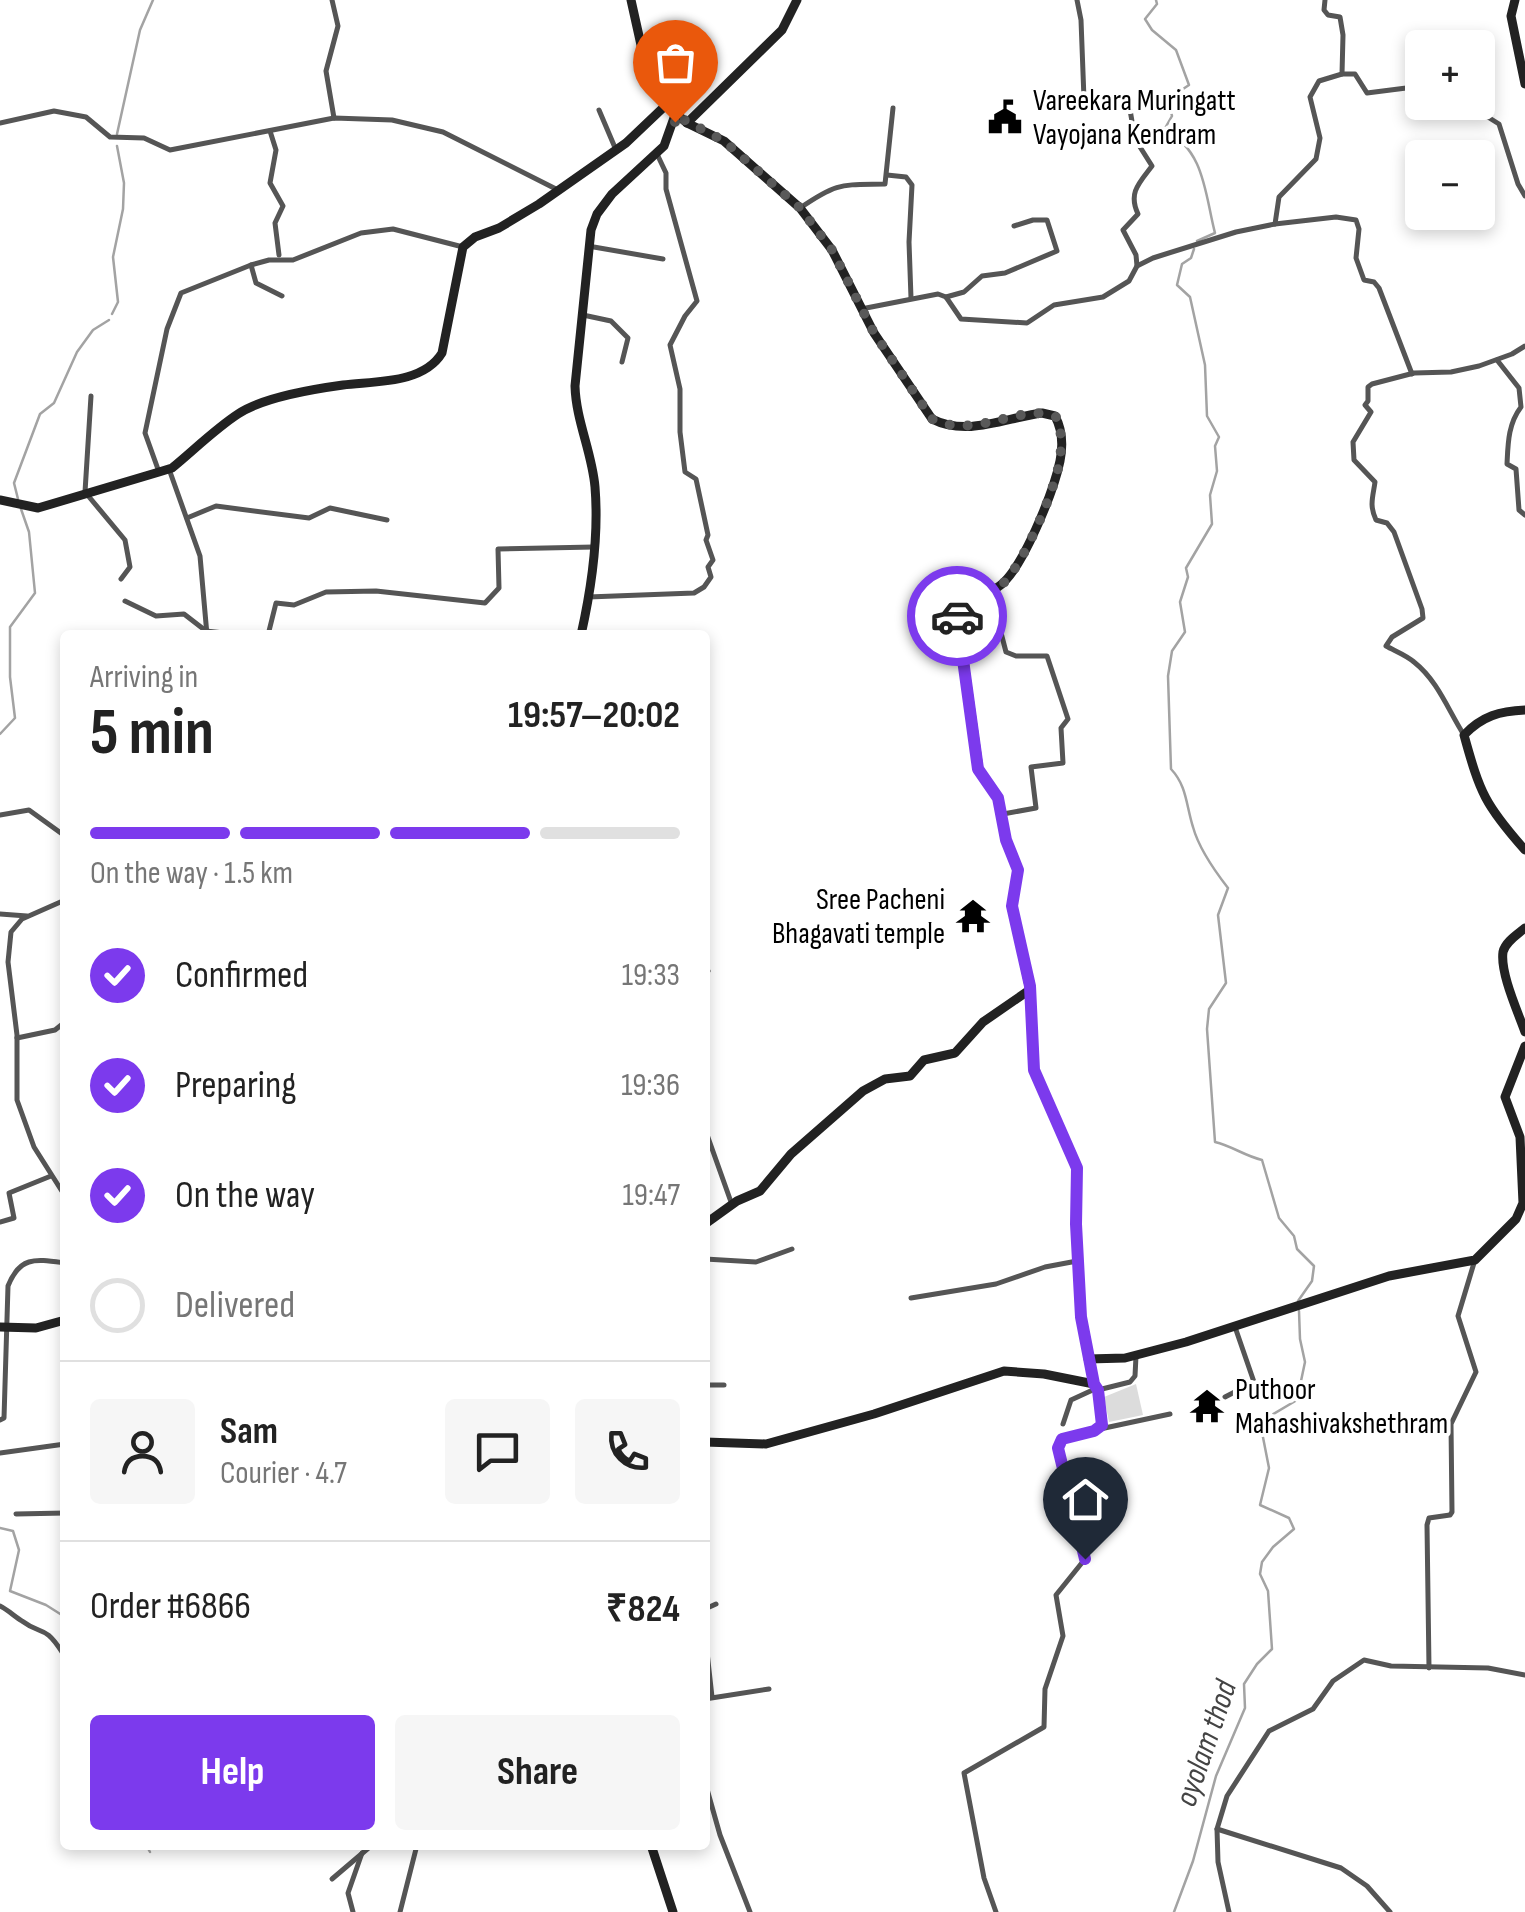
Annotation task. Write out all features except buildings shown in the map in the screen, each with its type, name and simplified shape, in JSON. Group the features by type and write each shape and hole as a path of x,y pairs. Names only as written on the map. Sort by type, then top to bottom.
{"main road":[{"path":"631,0 643,54 666,105 687,123 724,141 800,208 832,250 861,309 932,419 945,426 966,427 1042,413 1058,418 1061,432 1060,462 1036,529 1004,583 996,590 968,595 958,603 956,611 978,769 998,798 1006,840 1018,870 1012,906 1028,991 1034,1070 1077,1168 1077,1261 1088,1359 1096,1387 1044,1374 1004,1371 766,1444 710,1442"},
{"path":"687,123 782,30 798,0"},
{"path":"1514,0 1511,16 1525,84"},
{"path":"0,500 38,508 164,470 242,411 290,395 393,381 436,364 442,353 463,247 539,204 616,150 666,105"},
{"path":"582,630 597,526 595,485 576,405 588,246 597,214 612,194 657,154 675,115"},
{"path":"1525,710 1502,711 1464,735 1482,795 1525,850"},
{"path":"1525,928 1508,942 1503,952 1525,1032"},
{"path":"710,1220 760,1191 791,1154 863,1091 885,1079 910,1076 928,1058 955,1052 983,1022 1028,991"},
{"path":"1088,1359 1136,1355 1389,1276 1475,1260 1516,1219 1524,1203 1520,1137 1505,1097 1525,1046"},
{"path":"3,1326 36,1328 60,1321"},
{"path":"653,1850 673,1912"}],"street":[{"path":"332,0 338,26 326,72 334,118"},
{"path":"861,309 938,294 946,297 961,319 1026,323 1054,306 1103,298 1130,281 1137,266 1136,256 1123,230 1138,214 1132,203 1134,190 1152,166 1135,139 1128,98 1084,99 1077,0"},
{"path":"1325,0 1328,16 1340,17 1342,74"},
{"path":"1274,224 1279,198 1316,158 1320,138 1310,97 1320,81 1355,74 1367,93 1405,88"},
{"path":"800,208 845,184 886,184 893,108"},
{"path":"598,110 616,150"},
{"path":"0,123 54,111 86,117 110,137 144,138 170,150 334,118 392,120 443,132 557,190"},
{"path":"1493,120 1500,124 1525,196"},
{"path":"270,131 276,150 270,183 283,206 275,223 279,255"},
{"path":"588,597 694,593 712,577 708,567 714,560 706,540 696,480 686,472 680,432 680,389 670,344 698,300 666,189 666,173 657,154"},
{"path":"886,175 906,177 912,185 908,242 912,298"},
{"path":"1137,266 1236,232 1274,224 1336,217 1356,220 1356,258 1364,280 1379,288 1412,374"},
{"path":"946,297 964,292 982,276 1005,273 1057,251 1047,220 1014,226"},
{"path":"207,630 200,556 187,518 146,434 167,329 181,293 252,265 293,260 361,233 393,229 463,247"},
{"path":"588,246 663,259"},
{"path":"252,265 256,283 282,296"},
{"path":"581,315 611,321 628,338 622,362"},
{"path":"1464,735 1426,674 1412,660 1386,646 1392,637 1423,618 1422,609 1394,532 1374,514 1370,501 1375,482 1352,454 1353,442 1371,412 1365,405 1368,388 1412,374 1451,372 1496,360 1525,346"},
{"path":"1496,360 1519,388 1523,406 1514,416 1506,464 1516,469 1519,510 1525,515"},
{"path":"91,396 85,492 125,540 130,567 120,579"},
{"path":"187,518 216,506 309,518 330,508 388,520"},
{"path":"269,630 276,603 294,605 326,592 376,591 486,603 500,588 498,549 594,548"},
{"path":"968,595 984,626 1000,629 1006,652 1016,656 1047,656 1068,719 1061,728 1063,763 1031,767 1036,808 1001,814"},
{"path":"125,601 156,616 184,614 203,630"},
{"path":"0,815 29,810 60,832"},
{"path":"60,902 27,916 8,940 17,1038 17,1100 34,1147 60,1189"},
{"path":"0,914 27,916"},
{"path":"17,1038 60,1026"},
{"path":"710,1142 732,1205"},
{"path":"0,1194 51,1176"},
{"path":"0,1222 14,1218 9,1193"},
{"path":"710,1260 756,1262 792,1249"},
{"path":"1429,1668 1427,1525 1429,1518 1452,1512 1450,1424 1476,1372 1458,1316 1475,1260"},
{"path":"0,1420 4,1418 3,1326 8,1286 15,1269 27,1261 60,1264"},
{"path":"911,1298 996,1284 1077,1261"},
{"path":"1225,1397 1254,1382 1234,1324"},
{"path":"1063,1424 1070,1400 1096,1387 1130,1382 1135,1376 1136,1355"},
{"path":"710,1385 724,1386"},
{"path":"1096,1387 1102,1425 1099,1429"},
{"path":"996,1912 984,1878 964,1773 1044,1727 1045,1689 1063,1636 1056,1595 1085,1559 1059,1443 1099,1429 1170,1414"},
{"path":"0,1453 60,1445"},
{"path":"16,1514 60,1513"},
{"path":"710,1606 716,1604"},
{"path":"0,1606 24,1624 41,1628 60,1649"},
{"path":"1229,1912 1218,1862 1217,1829 1227,1796 1259,1741 1282,1722 1316,1707 1332,1680 1364,1660 1384,1666 1488,1668 1525,1675"},
{"path":"710,1698 769,1689"},
{"path":"710,1800 750,1912"},
{"path":"1217,1829 1340,1868 1367,1886 1390,1912"},
{"path":"332,1879 366,1850"},
{"path":"400,1912 416,1850"},
{"path":"354,1912 348,1893 362,1853"}],"shaded area":[{"path":"1136,1384 1143,1415 1109,1422 1104,1397"}],"waterway":[{"path":"117,134 140,30 153,0"},
{"path":"1156,0 1145,19 1176,50 1189,85 1168,99 1172,116 1164,130 1178,138 1196,161 1215,233 1197,241"},
{"path":"112,314 118,302 113,257 124,183 117,146"},
{"path":"1194,249 1191,258 1182,264 1177,285 1190,297 1205,365 1207,416 1219,437 1215,446 1217,471 1210,495 1212,524 1186,568 1188,577 1180,602 1185,632 1172,651 1168,676 1171,769 1183,789 1199,843 1228,888 1218,915 1226,983 1209,1009 1207,1029 1215,1142 1262,1160 1279,1218 1294,1236 1297,1249 1314,1266 1312,1281 1298,1301"},
{"path":"18,499 14,483 40,414 54,403 77,352 93,330 109,320"},
{"path":"0,734 15,718 10,627 35,593 29,532 21,509"},
{"name":"oyolam thod","path":"1174,1912 1193,1861 1216,1776 1245,1708 1244,1684 1272,1649 1268,1591 1260,1574 1262,1562 1294,1529 1289,1518 1260,1505 1269,1468 1260,1422 1297,1400 1305,1362 1299,1311"},
{"path":"0,1528 13,1531 19,1550 10,1591 60,1614"}],"way so far":[{"path":"675,122 675,115 724,141 800,208 832,250 874,333 932,419 945,426 966,427 1042,413 1058,418 1060,462 1036,529 1004,583 996,590 961,598 957,616"}],"place":[{"name":"Vareekara Muringatt Vayojana Kendram","path":"1005,117"},
{"name":"Sree Pacheni Bhagavati temple","path":"973,916"},
{"name":"Puthoor Mahashivakshethram","path":"1207,1406"}],"route":[{"path":"957,616 978,769 998,798 1006,840 1018,870 1012,906 1030,986 1034,1070 1077,1168 1081,1317 1102,1425 1060,1440 1058,1448 1085,1559"}]}
